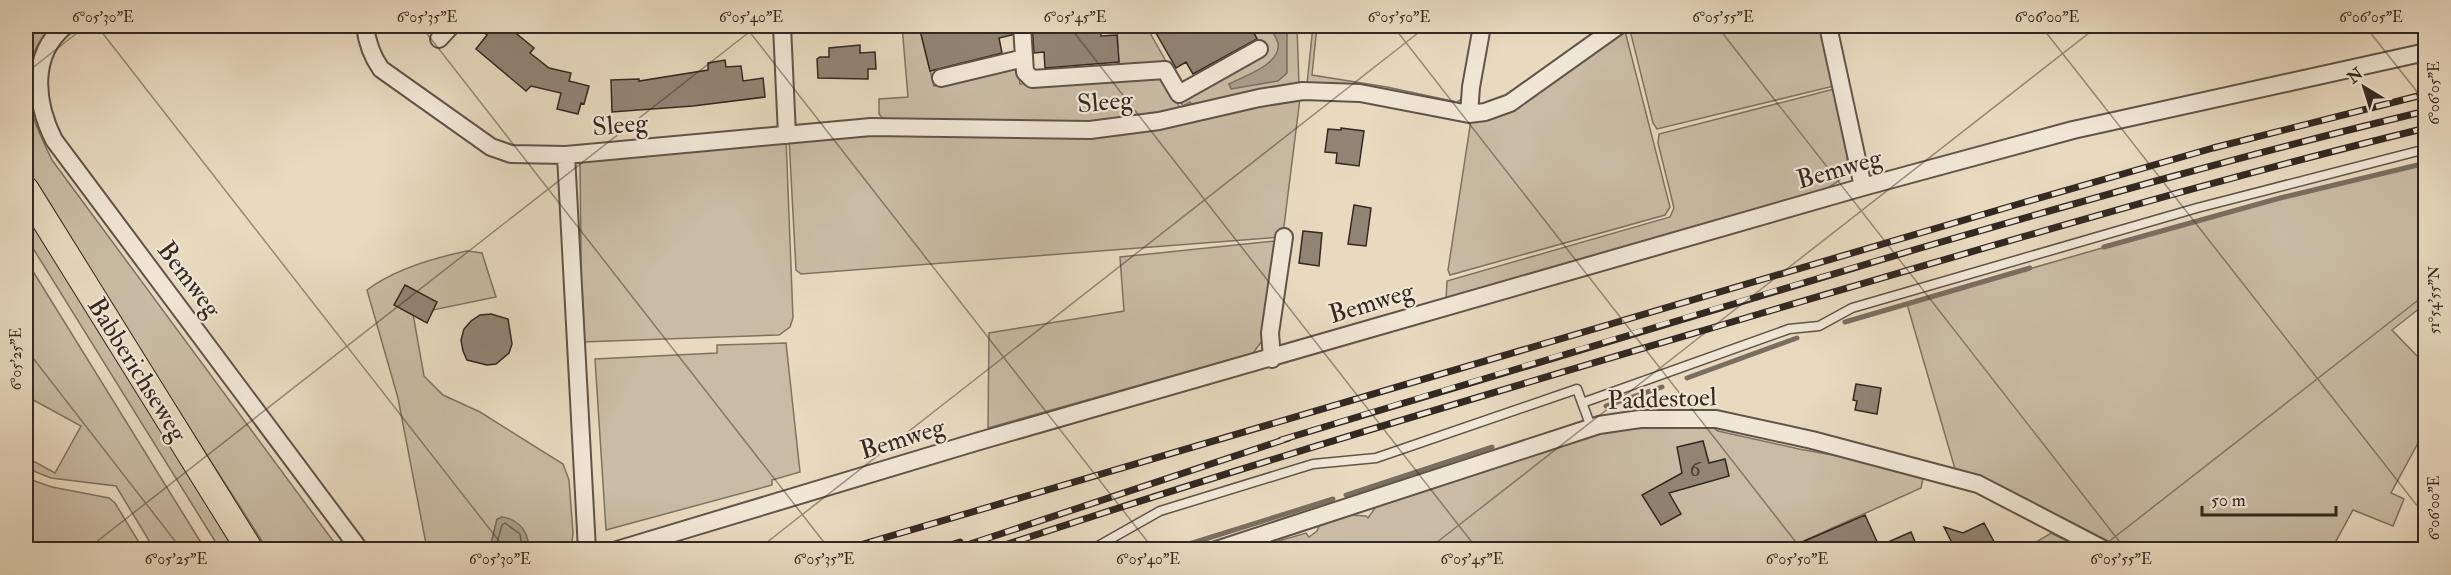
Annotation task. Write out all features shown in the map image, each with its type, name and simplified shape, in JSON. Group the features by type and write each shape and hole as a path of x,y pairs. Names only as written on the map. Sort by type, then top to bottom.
{"main road":[{"name":"Babberichseweg","path":"26,190 250,549"}],"street":[{"name":"Bemweg","path":"65,26 46,50 40,68 38,91 45,123 54,140 360,549"},
{"name":"Sleeg","path":"365,26 368,45 381,69 491,147 511,154 566,155 871,127 1090,130 1159,121 1259,98 1311,91 1360,93 1469,114 1492,111 1510,103 1618,26"},
{"path":"439,39 451,26"},
{"path":"782,26 787,135"},
{"path":"1022,26 1025,72 1032,79 1165,70 1179,94 1259,50"},
{"path":"1469,114 1472,79 1482,26"},
{"path":"1828,26 1863,187"},
{"name":"Bemweg","path":"617,549 976,442 1863,187 2073,130 2426,52"},
{"path":"941,78 1024,58"},
{"name":"Sleeg","path":"566,155 587,549"},
{"path":"1272,358 1270,333 1284,237"},
{"name":"Paddestoel","path":"1216,549 1591,427 1640,419 1716,419 1812,440 1978,484 2105,549"}],"lane":[{"path":"1582,403 1789,329 1819,326 1852,308 2197,208 2426,149"},
{"path":"1091,549 1160,511 1313,464 1376,458 1577,389 1591,427"}],"shaded area":[{"path":"26,26 52,26 39,43 31,59 27,76 31,109 36,126 52,160 339,549 267,549 26,172"},
{"path":"902,26 919,26 934,86 1013,67 1018,70 1020,84 1159,75 1164,79 1181,110 1115,123 885,121 879,114 879,99 908,97"},
{"path":"1117,26 1146,26 1167,63 1119,66"},
{"path":"1250,26 1297,26 1299,85 1193,106 1190,102 1183,106 1180,101 1265,53"},
{"path":"1313,26 1317,26 1312,75 1387,87 1457,102 1465,97 1461,104 1307,84"},
{"path":"1629,26 1821,26 1834,86 1657,129 1653,123"},
{"path":"1624,27 1670,207 1665,215 1450,275 1448,270 1471,120"},
{"path":"1834,89 1847,158 1843,176 1832,185 1819,191 1446,300 1447,281 1670,217 1674,208 1658,143 1659,134"},
{"path":"1300,98 1281,237 801,274 796,270 789,138 1186,121"},
{"path":"786,138 793,318 790,327 779,335 582,342 580,162"},
{"path":"2425,163 2425,304 2392,330 2421,360 2425,361 2425,430 2391,493 2404,499 2393,526 2353,510 2335,543 2348,549 2123,549 2040,506 1955,469 1907,304 2238,209"},
{"path":"26,212 235,549 220,549 26,237"},
{"path":"1275,241 1262,341 1253,353 988,428 989,333 1124,311 1120,257"},
{"path":"467,251 482,253 496,297 413,314 424,376 443,395 480,412 563,464 569,480 573,533 571,549 521,549 525,546 502,517 497,520 491,543 493,549 427,549 398,398 367,290 415,265"},
{"path":"26,260 205,549 154,549 116,486 51,478 26,468 26,457 55,473 81,426 26,396"},
{"path":"786,343 800,472 772,480 772,485 606,530 595,359 717,353 717,345"},
{"path":"1675,424 1709,425 1718,431 1799,449 1923,471 1921,488 1786,549 1729,549 1725,543 1721,546 1722,550 1248,550 1306,533 1309,537 1317,531 1320,524 1350,515 1368,518 1377,505 1560,441 1626,428"},
{"path":"26,478 52,487 109,498 115,503 143,549 26,549"},
{"path":"2051,533 2083,549 2025,549"}],"water":[{"path":"1269,26 1287,26 1287,73 1278,81 1231,89 1229,84 1261,68 1274,57 1278,50 1278,43"},
{"path":"502,517 516,522 525,532 528,541 521,549 493,549 491,544 497,519"}],"building":[{"path":"476,26 507,26 534,48 530,53 549,68 571,73 569,81 589,86 584,104 581,103 578,114 557,109 561,93 531,86 526,91 476,49 487,35"},
{"path":"919,26 1012,26 1012,35 999,38 1002,53 930,71"},
{"path":"1032,26 1100,26 1101,36 1117,35 1119,62 1045,68 1044,52 1034,53"},
{"path":"1152,26 1250,26 1257,39 1193,74 1186,62 1176,68"},
{"path":"860,45 860,53 875,52 876,69 868,69 868,79 818,78 817,59 829,57 829,48"},
{"path":"725,60 726,67 741,66 743,81 763,78 765,97 693,106 612,112 611,80 639,79 639,81 708,70 708,63"},
{"path":"1341,128 1364,131 1359,166 1336,163 1337,153 1325,152 1328,129 1341,130"},
{"path":"1354,205 1371,208 1366,246 1348,244"},
{"path":"1303,231 1322,233 1319,266 1299,263"},
{"path":"405,285 437,302 427,323 394,305"},
{"path":"491,314 508,319 512,344 509,353 496,364 487,365 467,360 461,340 464,329 480,315"},
{"path":"1856,384 1881,388 1877,414 1855,410 1857,401 1853,400"},
{"path":"1703,441 1709,463 1725,459 1729,476 1669,493 1681,514 1661,525 1642,495 1682,473 1677,447"},
{"path":"1865,515 1879,546 1911,532 1918,549 1786,549"},
{"path":"1984,523 1998,549 1955,549 1944,527 1963,533"}],"waterway":[{"path":"2104,247 2280,198 2426,163"},
{"path":"1845,322 2030,268"},
{"path":"1687,378 1797,338"},
{"path":"1606,406 1662,387"},
{"path":"1346,495 1492,447"},
{"path":"1170,550 1333,499"}],"railway":[{"path":"843,550 2022,203 2213,148 2426,94"},
{"path":"1281,440 1980,231 2234,160 2426,111"},
{"path":"990,550 1278,458 1759,314 2175,194 2426,128"},
{"path":"952,550 1289,438"},
{"path":"935,550 960,542"}]}
